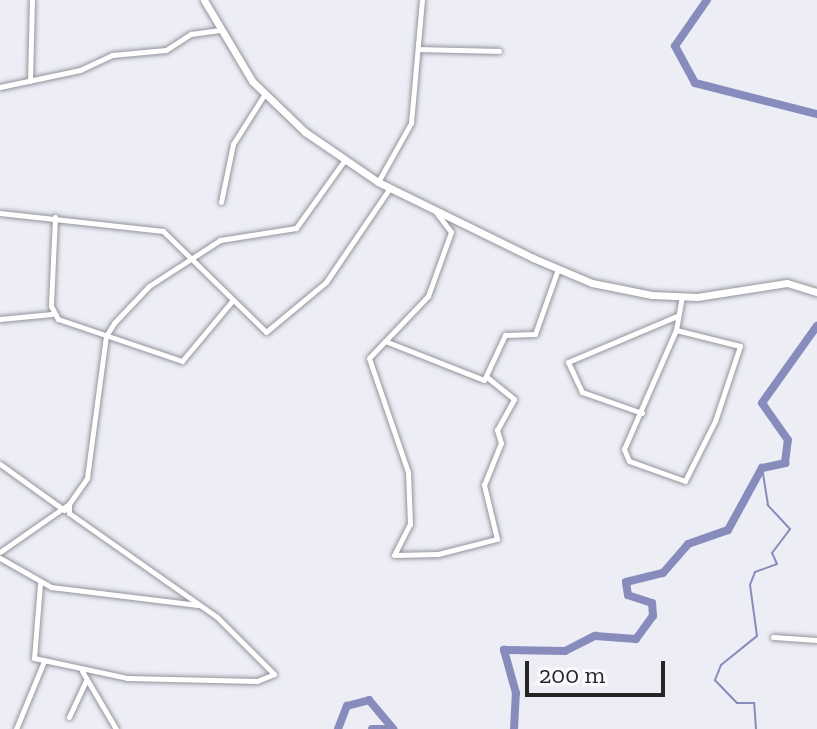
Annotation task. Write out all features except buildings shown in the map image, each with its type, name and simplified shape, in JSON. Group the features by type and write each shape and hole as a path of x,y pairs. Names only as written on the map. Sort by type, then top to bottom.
{"main road":[{"path":"204,0 220,30 264,95 344,161 435,211 558,269 624,291 682,297 787,283 817,292"}],"street":[{"path":"30,81 32,0"},
{"path":"378,182 411,123 422,0"},
{"path":"0,87 30,81 112,55 166,50 191,34 220,30"},
{"path":"418,49 499,51"},
{"path":"221,202 233,144 264,95"},
{"path":"199,605 40,584 0,555 69,504 93,463 106,336 138,296 191,257 229,237 296,228 344,161"},
{"path":"0,213 163,231 259,328 274,331 356,247 390,188"},
{"path":"385,341 464,376 488,378 514,399 497,430 501,443 484,485 497,539 438,554 394,555 411,508 408,472 369,361 385,341 421,308 447,249 450,228 435,211"},
{"path":"52,314 55,217"},
{"path":"488,378 505,335 535,334 558,269"},
{"path":"676,330 740,346 689,479 625,457 676,330 682,297"},
{"path":"0,319 52,314 182,361 232,301"},
{"path":"642,413 582,392 568,362 677,316"},
{"path":"0,464 199,605 274,674 257,681 82,670 46,664 31,652 40,584"},
{"path":"69,504 69,513"},
{"path":"773,637 817,640"},
{"path":"16,729 46,664"},
{"path":"82,670 116,729"},
{"path":"69,717 86,680"}],"waterway":[{"path":"707,0 675,46 695,83 817,114"},
{"path":"514,729 516,693 504,650 565,651 595,636 636,639 653,616 652,603 628,595 626,582 663,573 688,544 728,530 762,468 785,463 788,440 762,403 817,326"},
{"path":"756,729 754,703 737,703 715,680 721,665 757,636 750,585 755,572 777,564 772,553 790,529 768,505 762,468"},
{"path":"338,729 347,706 369,700 393,729"},
{"path":"372,729 384,729"}]}
